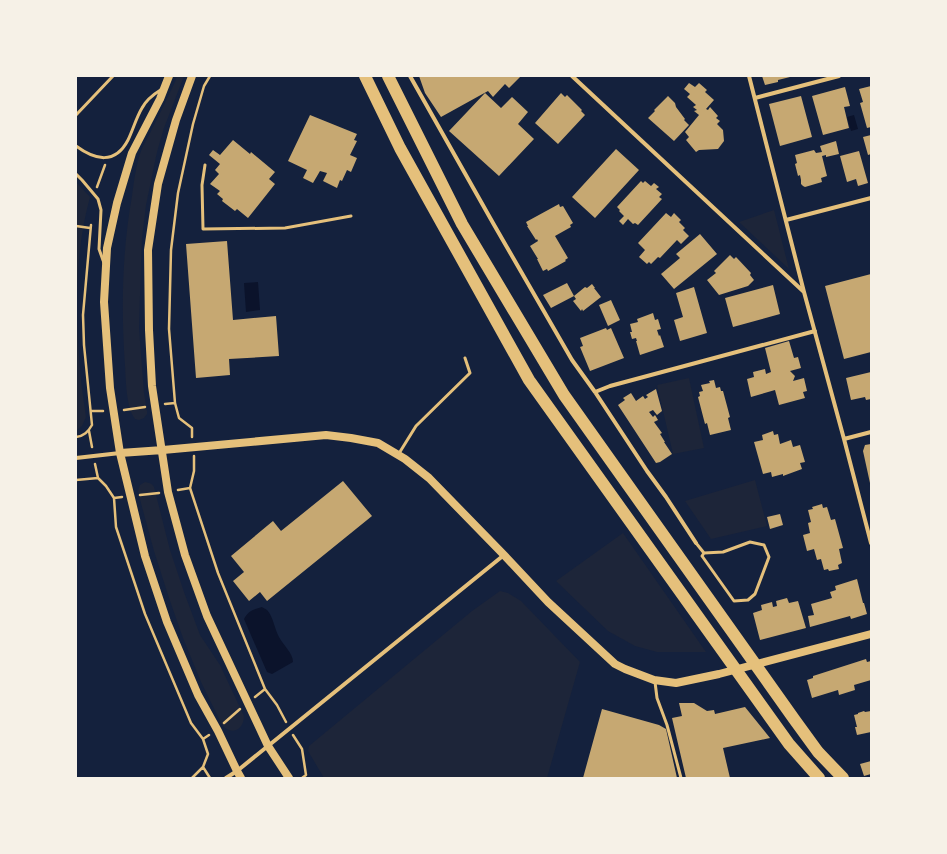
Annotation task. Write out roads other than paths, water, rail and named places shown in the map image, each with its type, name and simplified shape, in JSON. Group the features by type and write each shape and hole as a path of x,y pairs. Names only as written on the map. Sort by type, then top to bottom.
{"highway":[{"path":"365,76 400,148 529,380 789,744 819,778"},
{"path":"388,76 462,224 564,395 818,752 843,778"}],"main road":[{"path":"169,76 160,99 132,153 107,248 104,302 110,388 120,452 145,556 167,622 198,695 241,778"},
{"path":"192,76 176,120 158,184 148,250 149,330 152,386 163,450 168,492 185,555 207,616 268,746 289,778"},
{"path":"120,452 163,450 193,452 326,434 378,442 405,459 429,478 548,602 615,664 625,670 654,680 676,682 719,674 871,634"}],"street":[{"path":"410,76 572,360 696,543"},
{"path":"572,76 804,292"},
{"path":"749,76 804,292 871,543"},
{"path":"755,98 839,76"},
{"path":"786,220 871,198"},
{"path":"595,392 610,386 815,331"},
{"path":"844,438 871,432"},
{"path":"76,458 120,452"},
{"path":"226,778 237,771 504,555"}],"lane":[{"path":"76,115 114,76"},
{"path":"76,146 84,152 99,158 108,157 117,153 127,141 142,108 152,96 165,87"},
{"path":"205,166 202,184 203,229 285,228 351,216"},
{"path":"76,174 98,199 101,210 99,249 106,269"},
{"path":"398,455 416,426 470,374 465,358"},
{"path":"696,543 704,553 702,556 734,601 748,600 755,594 768,557 764,545 750,542 723,552 704,553"},
{"path":"654,680 658,698 668,725 681,778"}]}
